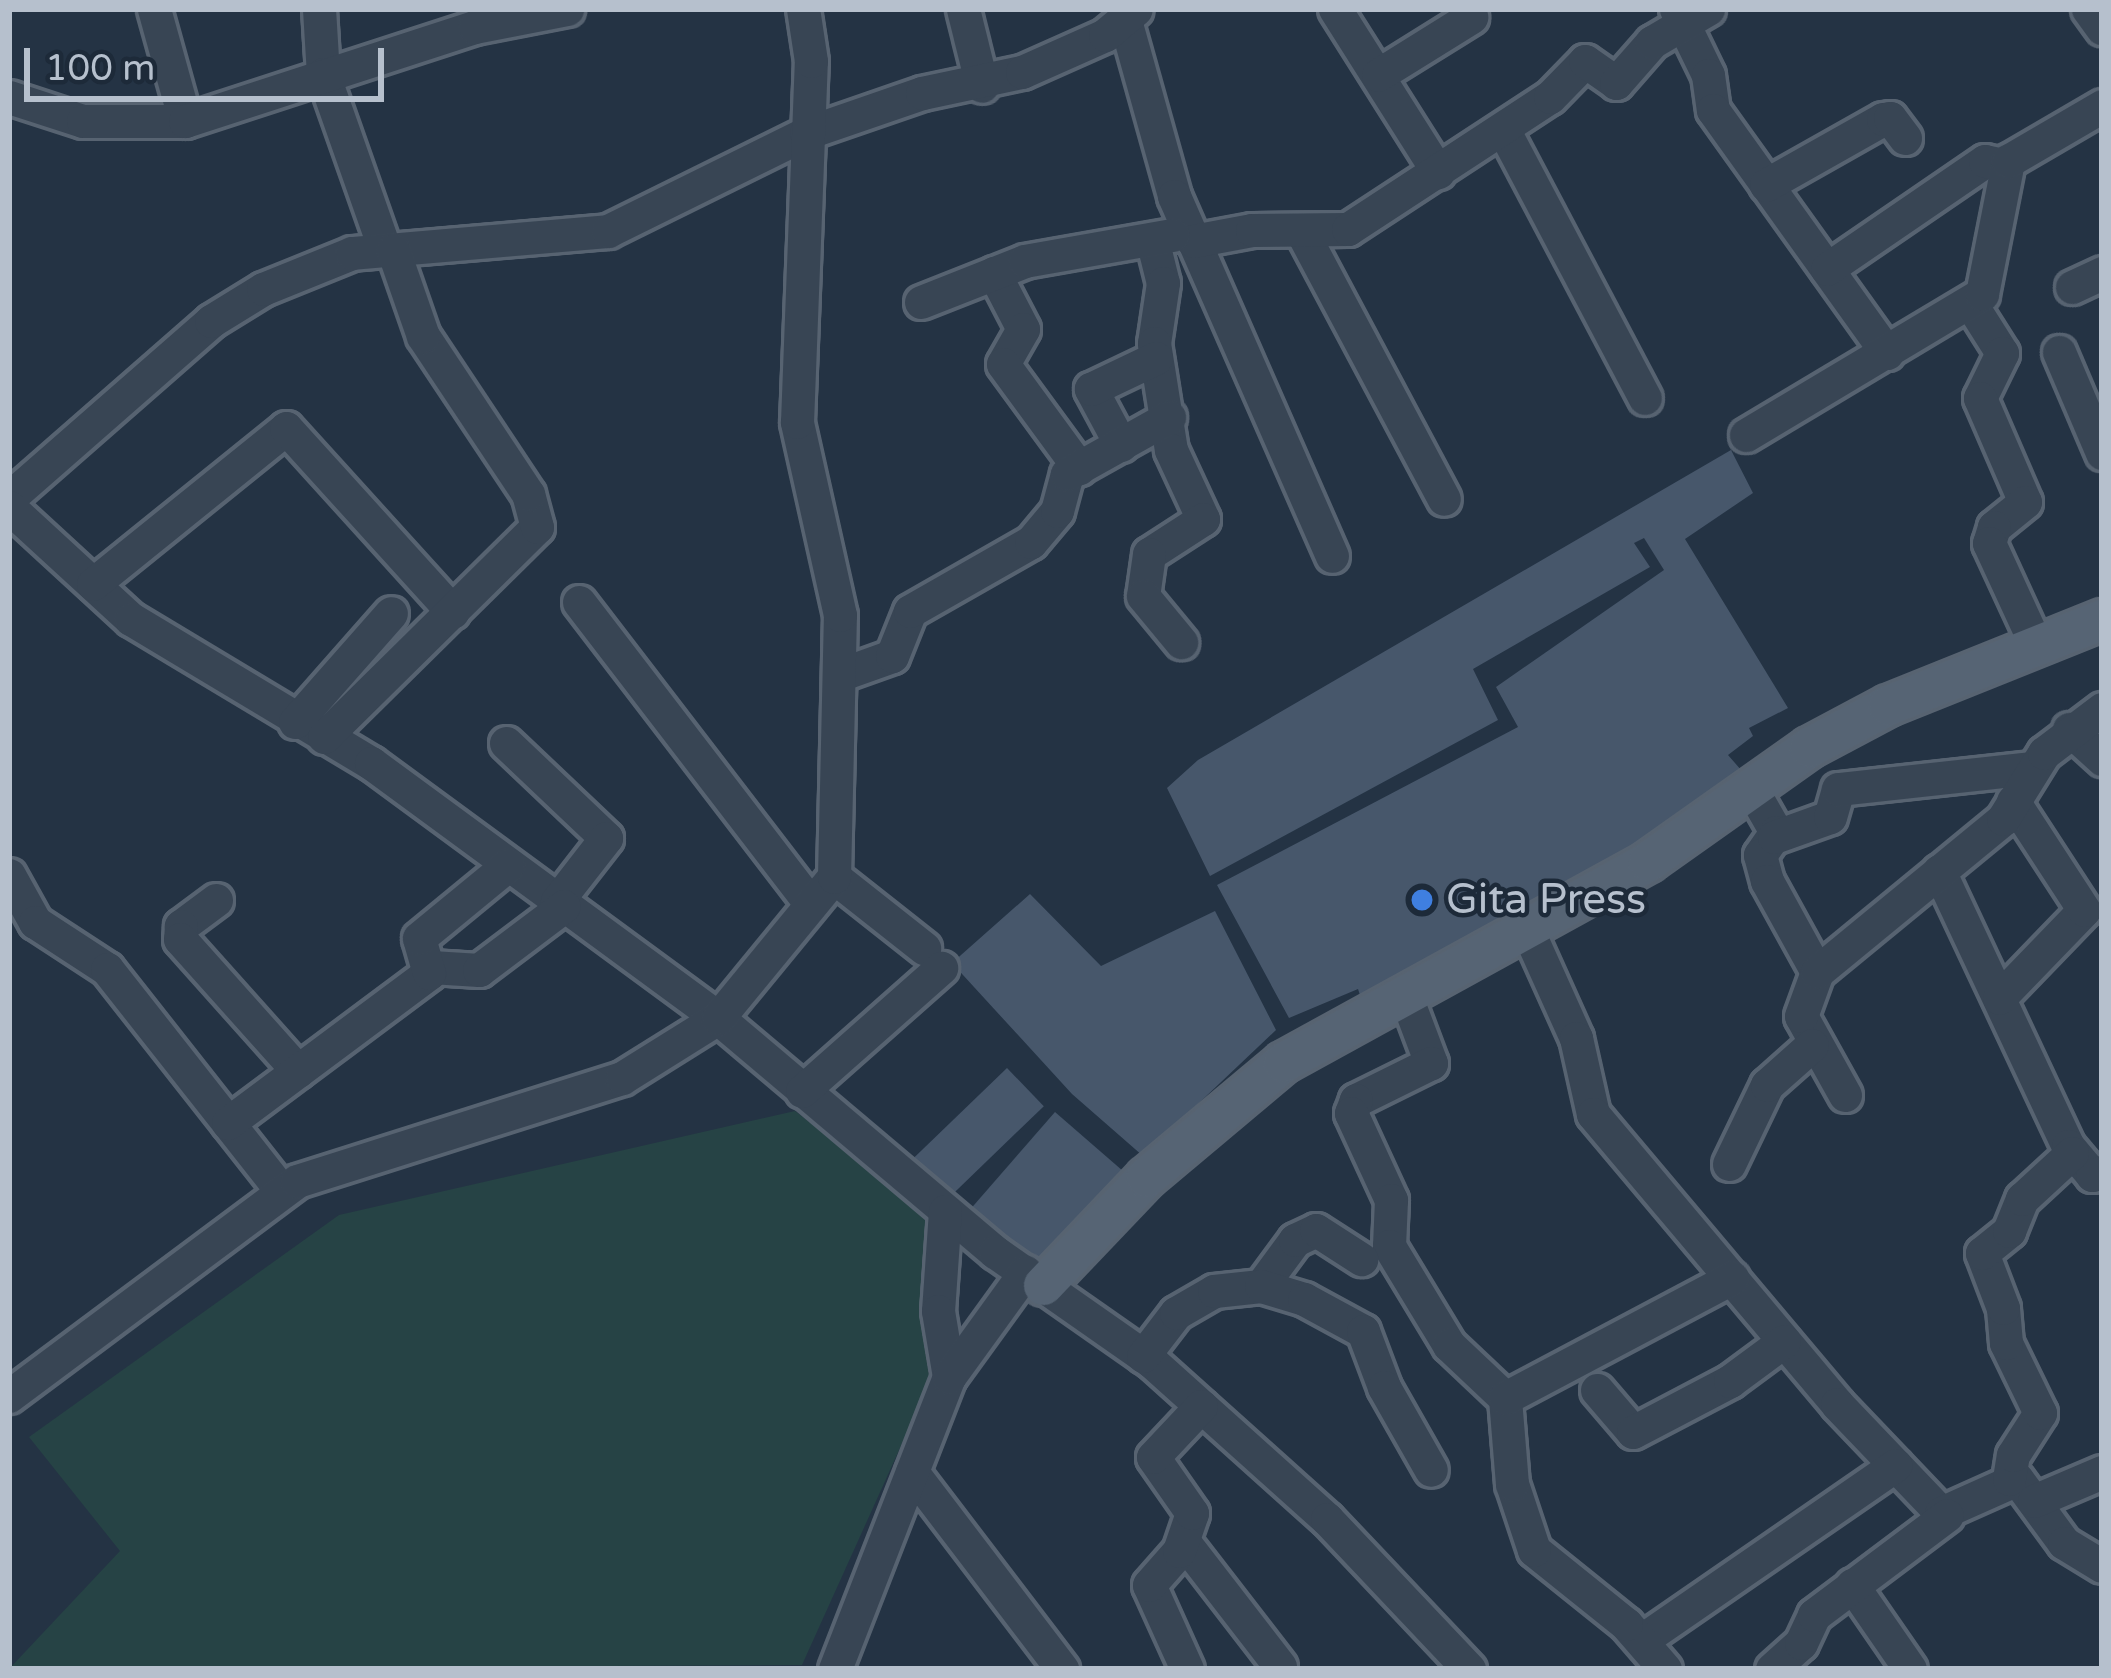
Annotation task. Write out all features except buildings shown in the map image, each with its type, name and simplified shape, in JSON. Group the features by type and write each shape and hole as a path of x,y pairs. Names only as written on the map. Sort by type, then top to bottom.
{"main road":[{"path":"1034,1279 1246,1089 1405,994 1648,861 1888,706 2102,619"}],"street":[{"path":"154,9 185,121"},
{"path":"310,729 452,613 534,534 536,517 423,336 323,74 320,9"},
{"path":"9,97 83,121 185,121 475,27 567,9"},
{"path":"9,1396 282,1191 622,1078 718,1018 834,877 840,615 797,422 811,61 803,9"},
{"path":"963,9 982,86"},
{"path":"1336,9 1438,172"},
{"path":"2088,9 2102,28"},
{"path":"921,302 994,273 1152,239 1348,230 1503,130 1585,62 1616,83 1645,48 1689,14 1708,74 1713,110 1887,352"},
{"path":"9,498 233,304 352,253 608,231 806,133 922,93 982,86 1131,15 1190,237 1332,556"},
{"path":"1378,75 1472,16"},
{"path":"1827,269 1984,161 2006,166 2102,106"},
{"path":"1766,185 1882,119 1890,118 1905,138"},
{"path":"1503,130 1645,398"},
{"path":"1746,434 1971,304 1988,280 2006,166"},
{"path":"1302,232 1444,499"},
{"path":"1152,239 1162,284 1156,358 1173,459 1203,518 1149,554 1143,596 1181,642"},
{"path":"994,273 1024,329 1003,364 1079,467"},
{"path":"1971,304 2002,353 1980,398 2025,502 1994,527 1989,543 2035,643"},
{"path":"2059,352 2102,453"},
{"path":"1121,446 1091,389 1156,358"},
{"path":"839,675 892,656 910,611 1031,542 1057,511 1060,483 1079,467 1169,417"},
{"path":"93,584 286,428 452,613"},
{"path":"9,507 131,619 310,729 508,865 718,1018 945,1211 1143,1356 1327,1519 1469,1669"},
{"path":"579,602 812,904"},
{"path":"310,729 391,614"},
{"path":"1845,1095 1812,1045 1801,1016 1817,972 1939,871 2013,801 2038,761 2069,729 2102,709"},
{"path":"2069,729 2102,760"},
{"path":"228,1123 431,968 479,970 560,904 606,838 506,743"},
{"path":"1817,972 1767,881 1760,855 1774,837 1829,817 1838,788 2038,761"},
{"path":"1752,790 1774,837"},
{"path":"1999,998 2084,910 2013,801"},
{"path":"431,968 419,938 508,865"},
{"path":"1939,871 2072,1153 2092,1174 2102,1172"},
{"path":"9,875 22,923 98,960 282,1191"},
{"path":"802,1091 932,958 834,877"},
{"path":"216,900 181,926 180,939 298,1071"},
{"path":"1527,929 1576,1038 1593,1114 1784,1340 1947,1515"},
{"path":"1405,994 1431,1064 1356,1100 1351,1113 1391,1200 1385,1238 1449,1345 1505,1398 1512,1484 1534,1550 1642,1640 1665,1669"},
{"path":"1730,1164 1767,1085 1812,1045"},
{"path":"2072,1153 2022,1199 2009,1231 1982,1253 2003,1308 2006,1343 2040,1413 2013,1455 2022,1490 2064,1543 2102,1567"},
{"path":"945,1211 938,1311 949,1377"},
{"path":"1262,1286 1295,1240 1316,1230 1361,1259"},
{"path":"1505,1398 1732,1278"},
{"path":"835,1669 949,1377 1034,1279"},
{"path":"1143,1356 1187,1305 1214,1291 1262,1286 1363,1331 1384,1387 1431,1470"},
{"path":"1597,1390 1634,1432 1730,1381 1784,1340"},
{"path":"1187,1669 1149,1585 1184,1542 1189,1504 1153,1457 1201,1406"},
{"path":"1642,1640 1896,1465"},
{"path":"912,1472 1062,1669"},
{"path":"1772,1669 1801,1642 1814,1615 1947,1515 2022,1490 2102,1472"},
{"path":"1184,1542 1280,1666"},
{"path":"1852,1585 1910,1669"}],"green space":[{"path":"795,1111 931,1216 942,1355 802,1665 9,1669 120,1551 29,1437 339,1215"}],"place":[{"name":"Gita Press","path":"1422,900"}]}
